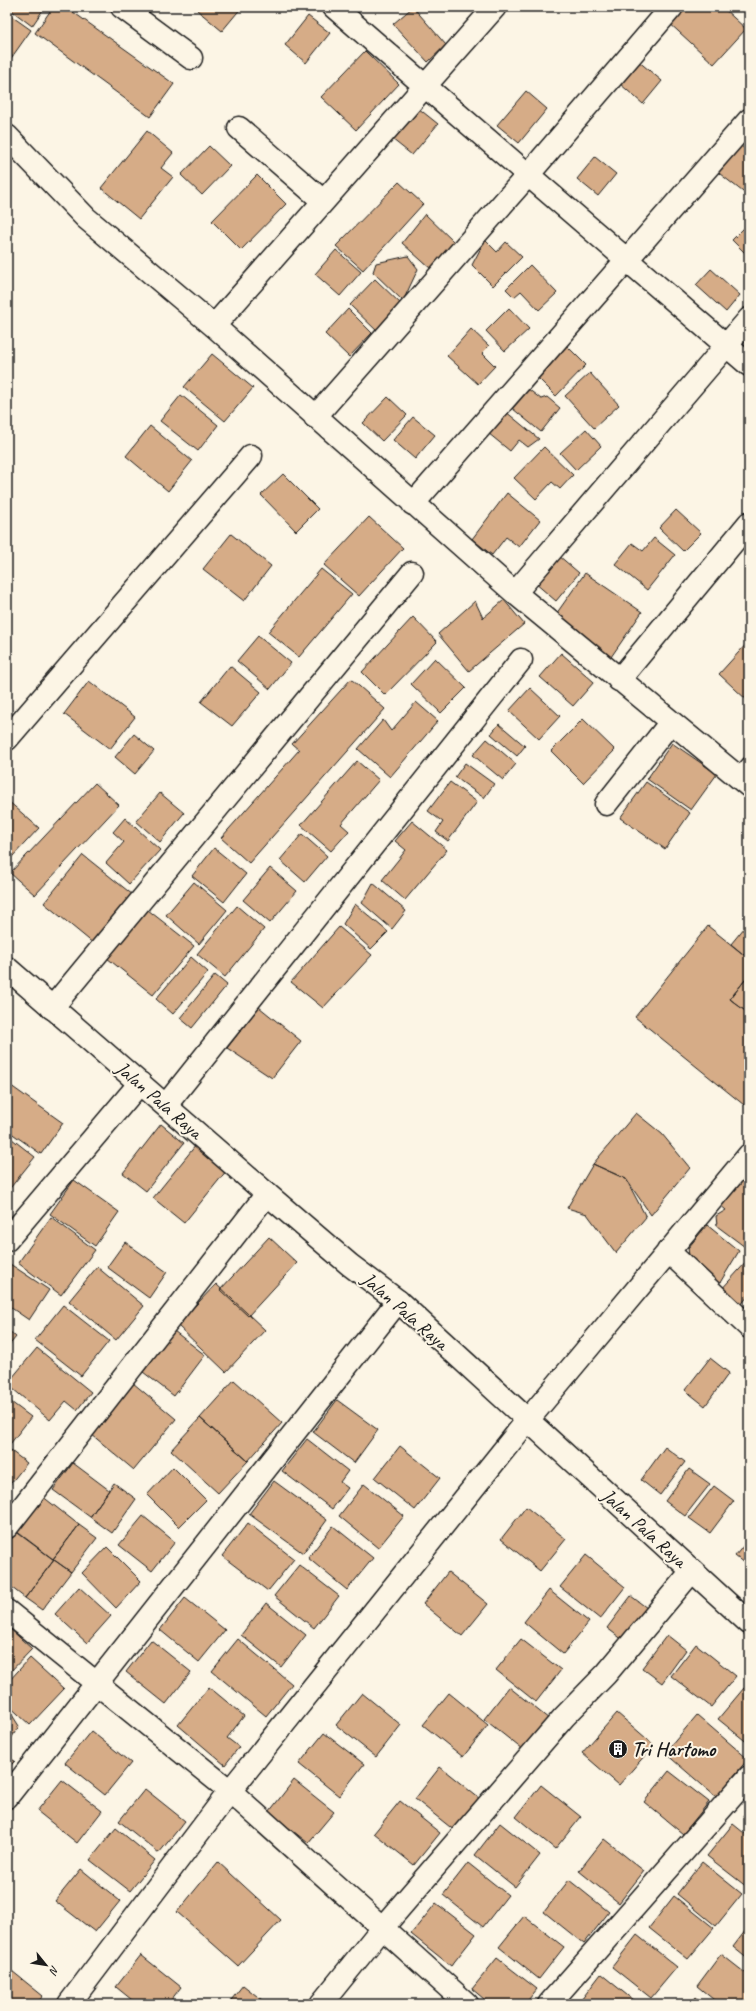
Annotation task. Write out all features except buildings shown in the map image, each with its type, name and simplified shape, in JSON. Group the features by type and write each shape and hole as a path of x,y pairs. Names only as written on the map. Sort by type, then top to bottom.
{"street":[{"path":"122,7 191,58"},
{"path":"334,7 749,365"},
{"path":"214,326 495,7"},
{"path":"315,417 528,175 672,7"},
{"path":"413,504 749,120"},
{"path":"239,128 323,201"},
{"path":"8,140 86,218 214,326 515,593 671,722 745,776"},
{"path":"515,593 749,319"},
{"path":"7,739 251,456"},
{"path":"619,680 749,523"},
{"path":"52,1008 412,573"},
{"path":"166,1105 521,660"},
{"path":"606,804 671,722"},
{"name":"Jalan Pala Raya","path":"7,968 267,1194 398,1302 749,1623"},
{"path":"7,1240 140,1083"},
{"path":"69,2004 230,1791 527,1421 749,1156"},
{"path":"7,1527 267,1194"},
{"path":"668,1251 749,1327"},
{"path":"7,1797 398,1302"},
{"path":"321,2004 383,1927 564,1717 606,1674 692,1571"},
{"path":"7,1611 230,1791 467,2004"},
{"path":"549,2004 749,1778"}],"place":[{"name":"Tri Hartomo","path":"618,1749"}]}
